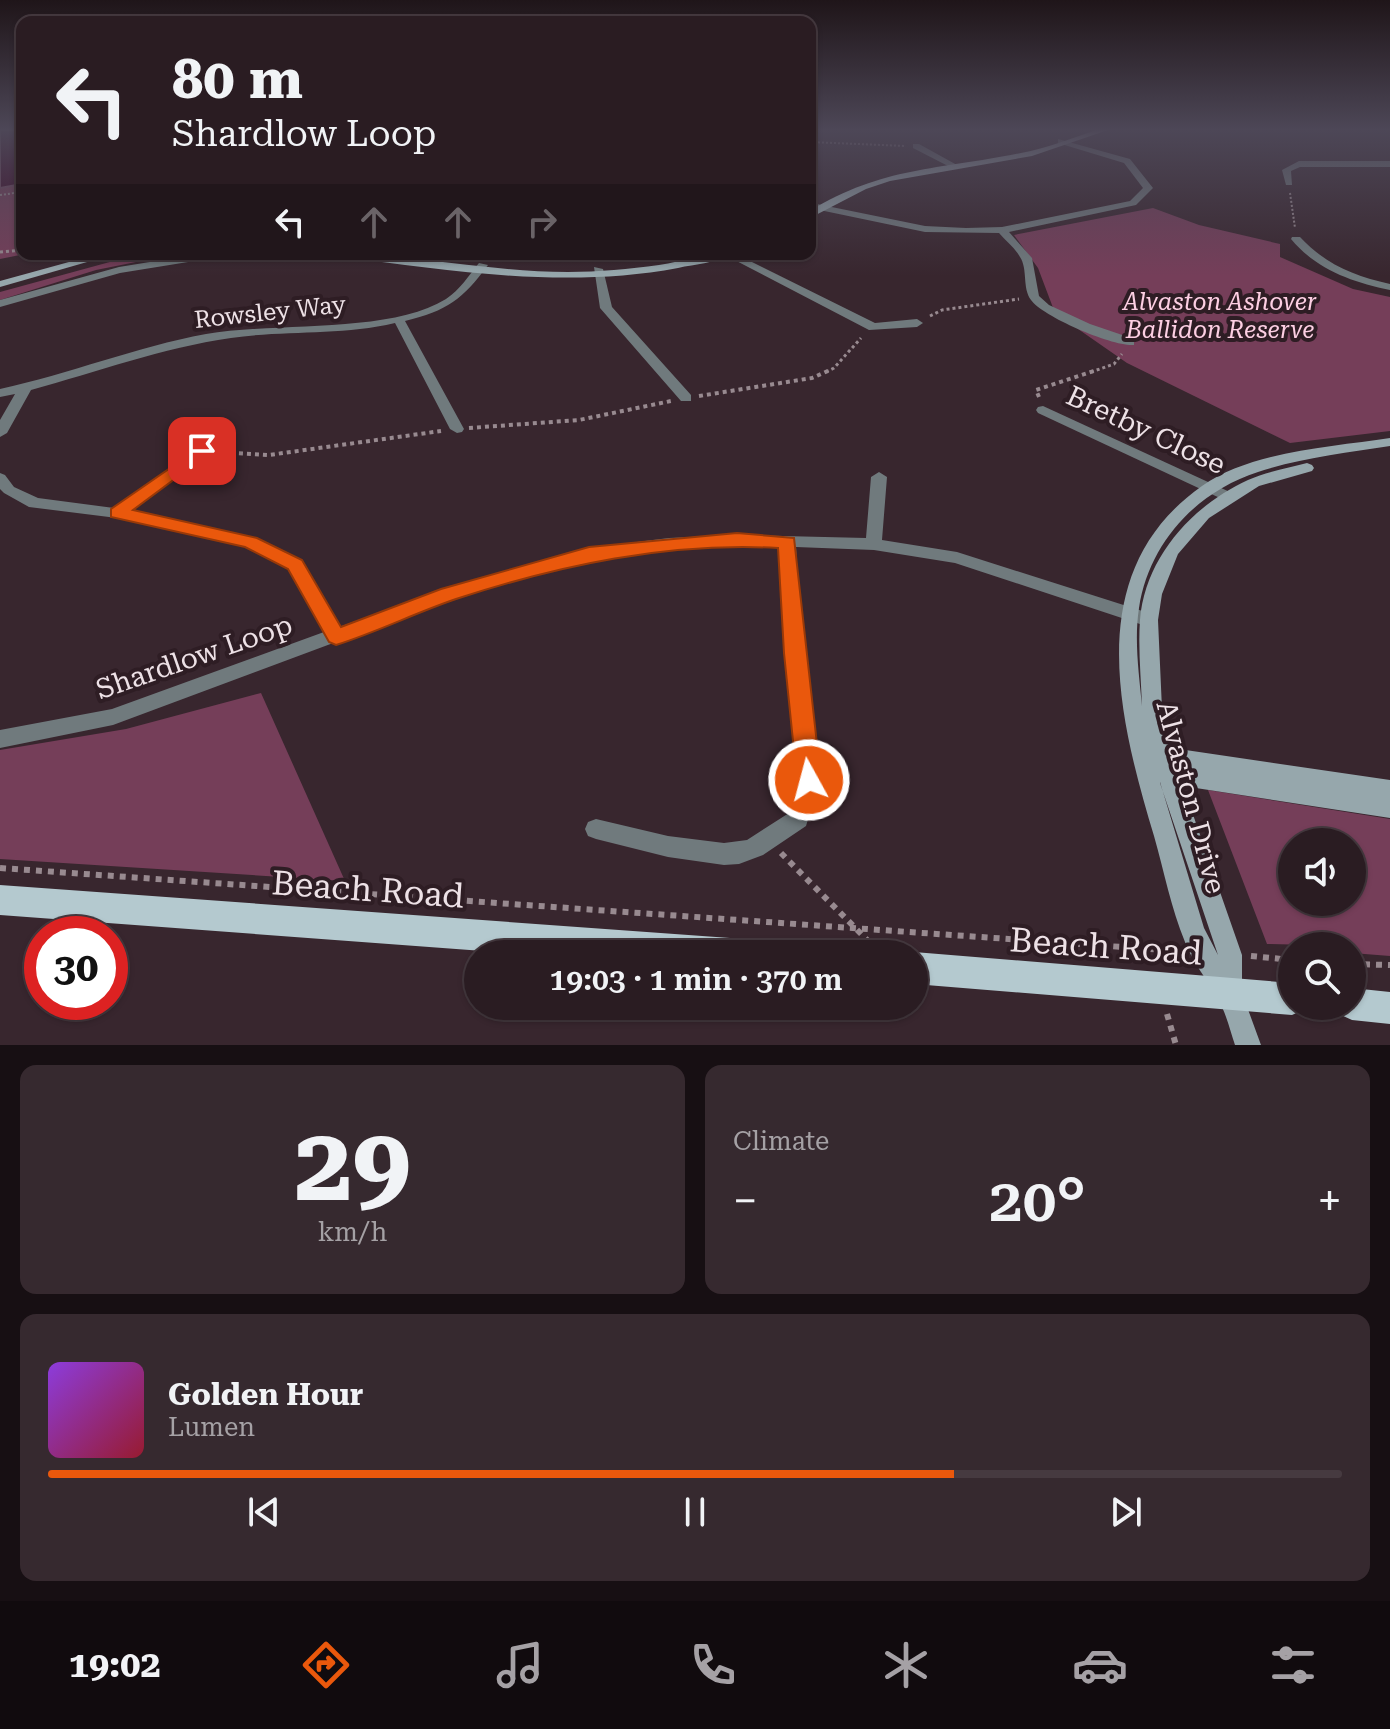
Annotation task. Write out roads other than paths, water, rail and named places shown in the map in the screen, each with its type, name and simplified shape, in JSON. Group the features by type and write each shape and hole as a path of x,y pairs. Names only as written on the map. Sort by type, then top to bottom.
{"main road":[{"name":"Beach Road","path":"0,900 541,940"},
{"name":"Beach Road","path":"928,969 1278,998"},
{"path":"1366,1005 1390,1008"}],"street":[{"path":"816,207 880,179"},
{"path":"816,210 925,229 1002,230 1133,203 1148,188 1141,179"},
{"path":"1288,179 1289,183"},
{"path":"1002,230 1027,258 1034,297 1086,327 1130,342"},
{"path":"1296,239 1311,258 1336,271 1390,287"},
{"path":"0,284 88,260"},
{"path":"0,304 119,270 182,260"},
{"path":"410,260 481,268 598,272 662,267 697,260"},
{"path":"431,260 481,268"},
{"path":"598,272 665,260"},
{"path":"739,260 873,327 917,323"},
{"name":"Rowsley Way","path":"0,393 203,339 245,331 326,329 399,320 448,303 462,292 481,268"},
{"path":"598,272 606,308 686,398"},
{"path":"399,320 457,429"},
{"path":"0,433 25,388"},
{"name":"Bretby Close","path":"1043,410 1218,492"},
{"name":"Alvaston Drive","path":"1248,1045 1229,993 1202,953 1142,761 1127,664 1140,617 1171,552 1218,492 1237,475 1282,462 1390,442"},
{"path":"117,513 202,451"},
{"name":"Alvaston Drive","path":"1218,492 1295,470 1390,453"},
{"path":"874,544 879,477"},
{"path":"0,478 9,490 35,503 117,513 250,542 295,564 336,637"},
{"name":"Shardlow Loop","path":"0,739 113,717 448,594 589,554 737,540 874,544 957,558 1140,617"},
{"path":"596,829 678,849 739,853 767,840 798,819 809,780 794,653 787,542"},
{"name":"Alvaston Drive","path":"1140,617 1152,709 1165,765 1230,955 1229,993"},
{"path":"1142,761 1390,808"},
{"path":"1165,765 1390,789"}],"park label":[{"name":"Alvaston Ashover Ballidon Reserve","path":"1220,316"}]}
